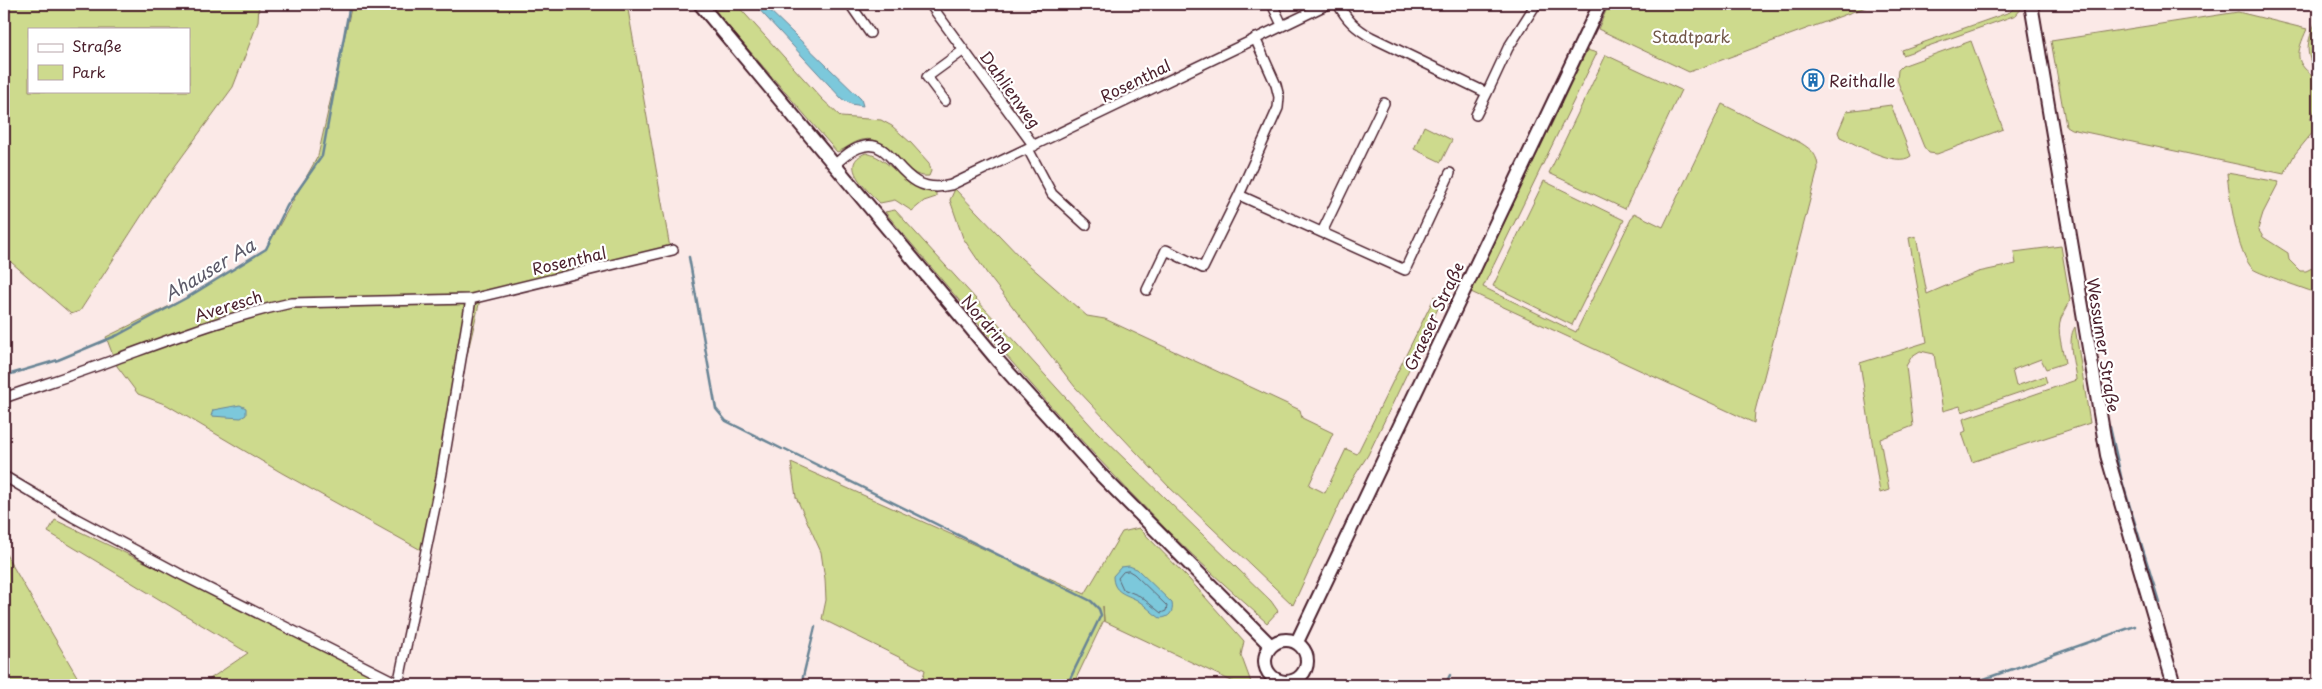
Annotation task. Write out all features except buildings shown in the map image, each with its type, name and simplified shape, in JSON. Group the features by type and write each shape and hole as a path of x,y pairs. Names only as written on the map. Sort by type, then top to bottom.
{"main road":[{"name":"Nordring","path":"700,4 993,355 1101,476 1271,646"},
{"name":"Graeser Straße","path":"1296,642 1600,4"},
{"name":"Wessumer Straße","path":"2031,4 2107,455 2174,685"},
{"path":"1283,640 1296,642 1306,652 1307,664 1305,671 1301,676 1290,682 1275,682 1265,664 1265,657 1271,646 1283,640"}],"street":[{"path":"850,4 870,33"},
{"name":"Dahlienweg","path":"930,4 1031,147"},
{"path":"1272,4 1282,25"},
{"name":"Rosenthal","path":"835,164 858,148 875,146 884,151 918,184 932,188 951,185 1328,4"},
{"path":"1338,4 1346,18 1370,37 1487,93"},
{"path":"1476,115 1508,48 1536,4"},
{"path":"1147,290 1166,250 1203,268 1239,195 1278,108 1279,97 1255,38"},
{"name":"Dahlienweg","path":"945,101 927,77 964,50"},
{"path":"1322,232 1384,103"},
{"path":"1031,147 1052,194 1086,225"},
{"path":"1239,195 1405,270 1450,173"},
{"name":"Rosenthal","path":"471,299 673,250"},
{"path":"4,476 73,517 178,573 399,684 441,478 471,299"},
{"name":"Averesch","path":"4,398 172,338 272,308 292,304 471,299"}],"green space":[{"path":"4,4 259,4 258,22 233,87 162,184 80,311 71,314 4,256"},
{"path":"352,4 627,4 670,248 480,300 421,550 282,473 167,405 138,394 117,366 106,337 188,297 266,249 318,156"},
{"path":"709,4 736,4 822,99 841,117 881,120 892,126 929,163 931,171 929,176 911,171 889,149 881,143 872,140 859,141 837,152"},
{"name":"Stadtpark","path":"1609,4 1874,4 1689,72 1598,29"},
{"path":"2018,4 2022,4 2022,8 2016,15 1903,55 1902,50 2010,12"},
{"path":"2238,12 2307,29 2299,57 2304,68 2318,79 2318,104 2310,119 2318,126 2295,154 2284,174 2071,129 2066,126 2051,41"},
{"path":"2318,17 2318,74 2310,59 2308,46"},
{"path":"1971,41 2003,129 1937,154 1929,153 1924,147 1897,80 1898,70 1902,66"},
{"path":"1587,50 1597,53 1483,287 1576,332 1634,213 1663,227 1722,104 1801,143 1814,153 1818,169 1755,411 1754,423 1471,292"},
{"path":"1606,55 1681,90 1625,209 1549,173"},
{"path":"1891,105 1911,156 1904,159 1886,157 1840,137 1838,132 1847,111"},
{"path":"1424,126 1452,140 1441,162 1414,149"},
{"path":"866,153 885,162 915,186 925,190 936,191 936,197 924,201 912,211 895,200 880,203 862,184 854,170 854,164 858,158"},
{"path":"2227,173 2279,182 2263,213 2258,229 2263,237 2288,253 2289,260 2300,271 2306,271 2318,265 2318,294 2253,269 2242,251 2238,238"},
{"path":"1544,181 1624,220 1572,325 1493,286"},
{"path":"955,189 1021,258 1087,316 1105,319 1300,410 1302,418 1333,433 1309,485 1325,493 1346,449 1357,454 1435,296 1442,300 1368,455 1348,486 1293,605 1169,487 1075,387 988,275 963,238 950,200"},
{"path":"895,210 1096,431 1271,601 1278,611 1267,623 1168,531 1094,454 988,334 885,212"},
{"path":"1916,236 1927,294 1978,272 2016,264 2014,252 2061,246 2070,300 2060,323 2065,363 2046,369 2041,359 2012,370 2016,386 2045,376 2047,383 1962,412 1960,406 1943,411 1934,354 1920,351 1912,356 1906,366 1913,426 1880,439 1889,490 1880,493 1860,363 1927,342 1909,238"},
{"path":"2075,327 2090,423 1972,462 1962,433 1966,431 1963,419 2076,380 2071,346 2072,332"},
{"path":"791,463 1085,594 1122,532 1139,528 1189,579 1244,641 1241,655 1252,685 1240,685 1104,620 1073,685 921,685 925,670 822,619 826,600 821,552 796,497"},
{"path":"55,520 405,685 201,685 248,653 48,532"},
{"path":"4,551 82,685 4,685"}],"water":[{"path":"754,4 763,4 861,99 863,106 851,104 842,99"},
{"path":"240,405 246,408 246,415 241,418 211,416 213,410"},
{"path":"1129,566 1137,569 1172,603 1172,609 1168,616 1160,618 1115,586 1113,576 1121,567"}],"waterway":[{"name":"Ahauser Aa","path":"4,376 58,360 118,335 188,297 266,249 287,206 322,156 350,4"},
{"path":"689,257 716,409 726,421 782,449"},
{"path":"2110,427 2122,481 2159,602"},
{"path":"785,449 1091,601 1099,609 1101,615 1067,685"},
{"path":"1967,685 2135,626"},
{"path":"801,685 815,627"},
{"path":"1445,685 1450,675"}],"place":[{"name":"Reithalle","path":"1813,80"}]}
